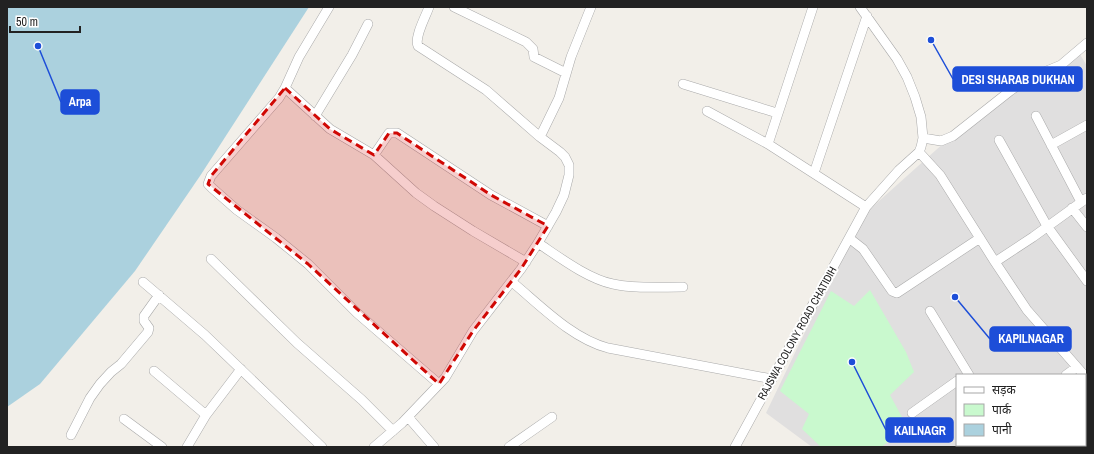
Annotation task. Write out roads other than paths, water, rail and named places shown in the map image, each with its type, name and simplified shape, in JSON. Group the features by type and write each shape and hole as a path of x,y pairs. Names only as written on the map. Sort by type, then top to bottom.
{"street":[{"path":"329,7 299,57 279,98 211,176 208,184 237,210 276,238 308,264 362,317 439,384"},
{"path":"374,447 408,417 445,378 472,331 512,282 538,243 564,195 569,175 565,157 560,152 486,90 418,46 416,42 417,37 429,7"},
{"path":"454,7 526,42 533,50 534,57 566,73"},
{"path":"540,136 559,98 576,43 591,7"},
{"path":"768,144 813,7"},
{"path":"860,7 897,59 907,77 920,117 923,138 919,152 940,175 1027,310 1082,374"},
{"path":"814,173 867,16"},
{"path":"315,116 352,55 368,24"},
{"path":"923,138 942,141 953,136 1027,79 1061,65 1087,43"},
{"path":"684,84 777,113"},
{"path":"285,88 330,129 374,155 416,193 434,206 526,262"},
{"path":"707,111 768,144 866,207"},
{"path":"995,262 1084,200 1051,145 1036,116"},
{"path":"1051,145 1087,125"},
{"path":"374,155 389,133 396,133 491,195 548,226"},
{"path":"1000,140 1047,226 1087,281"},
{"name":"RAJSWA COLONY ROAD CHATIDIH","path":"735,447 866,207 899,170 919,152"},
{"path":"1072,208 1087,227"},
{"path":"848,238 862,249 892,291 897,293 980,238"},
{"path":"538,243 592,277 612,284 634,287 683,286"},
{"path":"211,259 297,343 362,400 393,431"},
{"path":"143,282 200,330 268,397 322,447"},
{"path":"512,282 570,330 596,345 772,379"},
{"path":"71,435 90,398 100,384 121,364 148,332 149,328 144,321 144,316 159,295"},
{"path":"930,311 967,374"},
{"path":"1067,374 1077,367"},
{"path":"187,447 206,415 241,369"},
{"path":"154,371 206,415"},
{"path":"912,413 956,382"},
{"path":"408,417 434,447"},
{"path":"509,447 552,417"},
{"path":"124,419 162,447"}],"water":[{"path":"7,7 309,7 200,176 135,271 40,384 7,407"}],"place":[{"name":"DESI SHARAB DUKHAN","path":"931,40"},
{"name":"Arpa","path":"38,46"},
{"name":"KAPILNAGAR","path":"955,297"},
{"name":"KAILNAGR","path":"852,362"}]}
